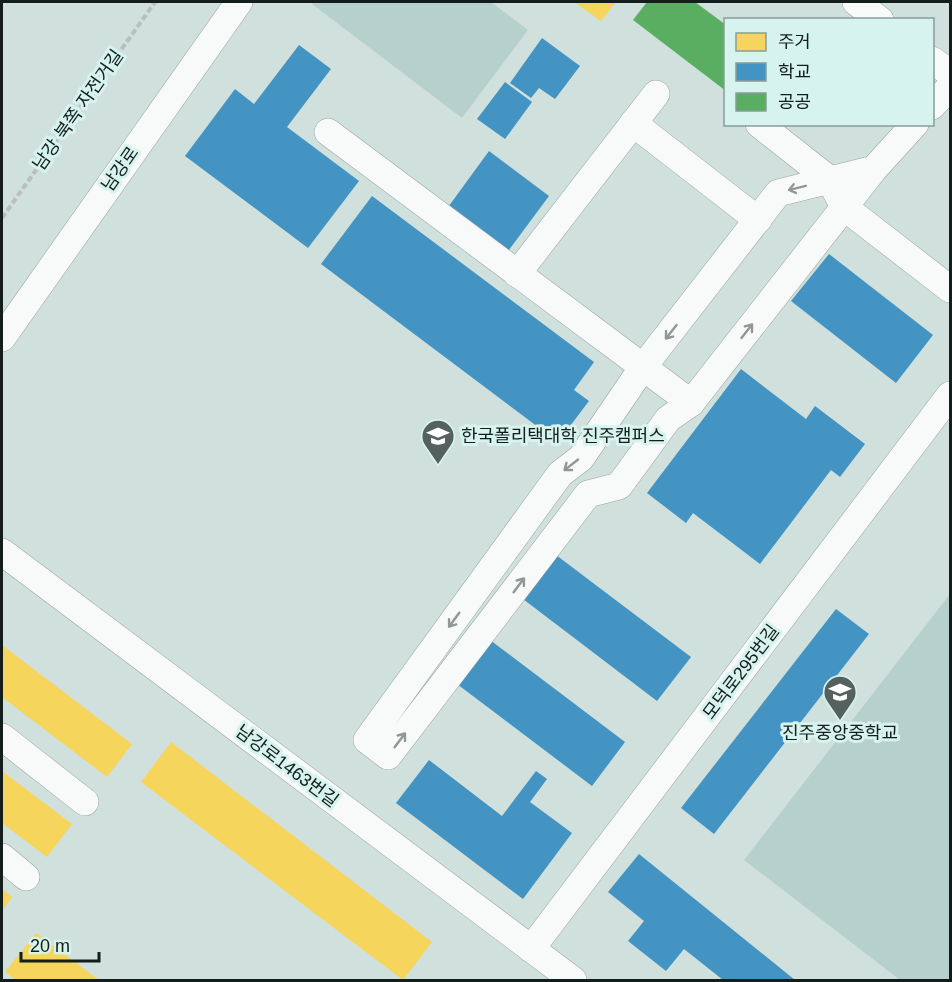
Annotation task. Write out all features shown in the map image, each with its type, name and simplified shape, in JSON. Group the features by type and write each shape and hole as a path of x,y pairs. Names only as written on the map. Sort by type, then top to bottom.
{"street":[{"name":"남강로","path":"2,338 239,2"},
{"path":"856,2 877,18"},
{"path":"934,61 951,73"},
{"path":"934,105 951,87"},
{"path":"517,274 656,94"},
{"path":"633,123 758,220"},
{"path":"762,126 830,180 844,207 951,289"},
{"path":"874,169 778,193 643,368 581,458 560,474 367,740 388,756 588,494 619,486 668,419 691,403 874,169 913,126"},
{"path":"328,132 691,403"},
{"name":"모덕로295번길","path":"531,949 951,394"},
{"name":"남강로1463번길","path":"2,552 573,981"},
{"path":"2,737 86,802"},
{"path":"2,857 26,877"}],"path":[{"name":"남강 북쪽 자전거길","path":"2,218 155,2"}],"green space":[{"path":"314,2 491,2 528,30 462,118 312,4"},
{"path":"950,594 950,980 900,980 744,860"}],"building: 주거":[{"path":"574,2 616,2 601,21"},
{"path":"2,645 132,744 107,777 2,697"},
{"path":"171,742 432,942 403,980 141,782"},
{"path":"2,771 72,824 47,857 2,823"},
{"path":"2,889 12,897 2,911"},
{"path":"36,933 99,980 16,980 5,972"}],"building: 학교":[{"path":"542,38 580,66 555,99 539,88 531,98 510,83"},
{"path":"299,45 331,69 287,127 359,181 308,248 185,156 235,89 254,104"},
{"path":"505,82 532,102 505,139 477,119"},
{"path":"489,151 549,196 506,254 446,210"},
{"path":"372,196 594,362 574,390 589,401 558,442 321,264"},
{"path":"829,254 933,335 896,383 791,301"},
{"path":"741,369 806,419 815,406 865,444 840,477 831,470 760,564 693,513 686,523 647,493"},
{"path":"556,555 691,657 657,701 523,599"},
{"path":"836,609 869,634 714,834 681,808"},
{"path":"490,640 625,742 592,786 457,684"},
{"path":"429,760 502,816 536,771 547,779 530,802 572,833 523,899 396,803"},
{"path":"639,854 795,980 723,980 684,949 666,971 628,941 644,921 608,892"}],"building: 공공":[{"path":"647,2 695,2 724,24 724,89 633,20"}],"place":[{"name":"한국폴리택대학 진주캠퍼스","path":"438,465"},
{"name":"진주중앙중학교","path":"840,721"}]}
